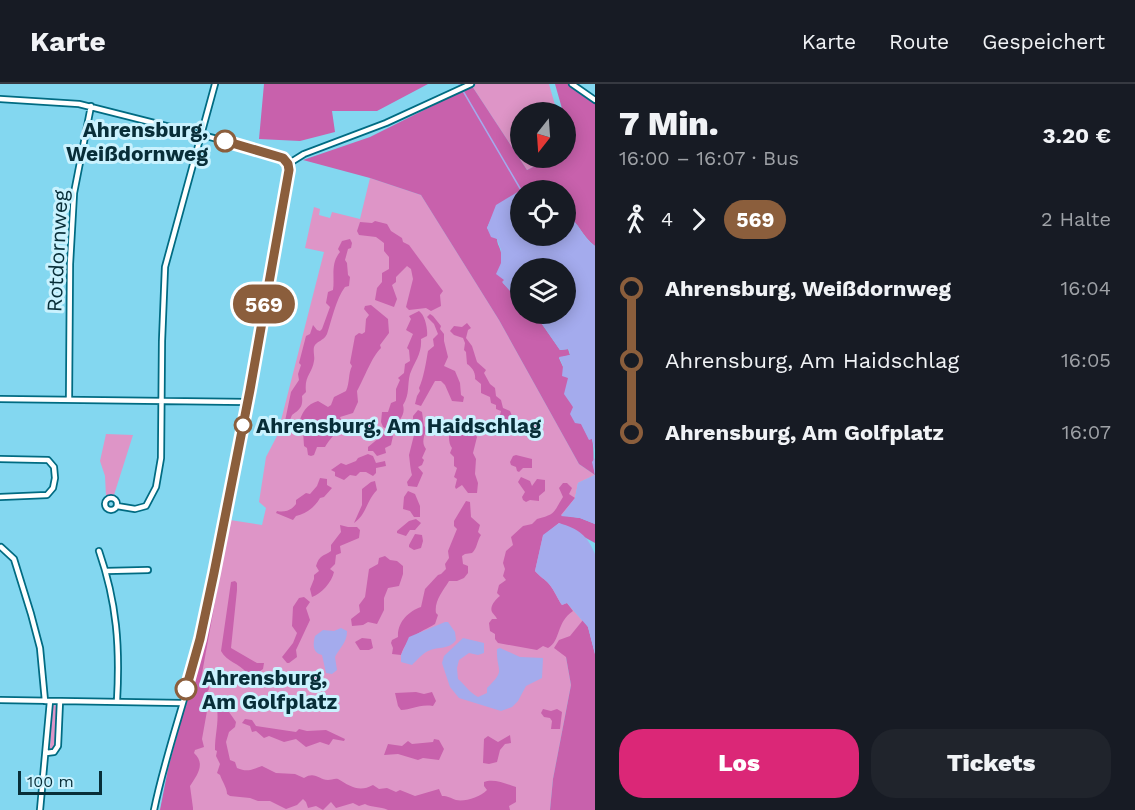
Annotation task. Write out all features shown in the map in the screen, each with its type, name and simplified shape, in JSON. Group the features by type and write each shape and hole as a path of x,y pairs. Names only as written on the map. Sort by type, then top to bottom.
{"street":[{"path":"117,506 140,509 146,506 152,497 159,473 165,267 215,84"},
{"path":"288,164 304,154 386,123 471,84"},
{"path":"572,84 595,100"},
{"path":"0,99 91,106 278,155 288,164 288,176 247,402 202,628 154,810"},
{"name":"Rotdornweg","path":"69,399 74,193 91,106"},
{"path":"0,399 247,402"},
{"path":"0,459 44,459 51,463 56,472 53,488 47,495 0,497"},
{"path":"1,547 14,559 40,648 47,701 46,753 40,810"},
{"path":"99,551 106,571 117,625 119,664 117,701"},
{"path":"106,571 148,570"},
{"path":"0,700 182,703"},
{"path":"46,753 54,752 58,746 60,701"}],"shaded area":[{"path":"264,84 428,84 377,111 332,111 335,132 300,141 259,139"},
{"path":"476,84 549,84 554,102 510,102 510,144 472,86"},
{"path":"555,84 570,84 595,100 595,246 576,224 576,180 510,180 510,200 492,217 487,228 497,239 505,281 503,283 510,290 510,324 542,324 560,350 568,349 570,355 559,358 568,378 573,407 589,439 592,439 595,475 579,464 499,320 421,195 303,160 370,137 472,86 510,144 510,168 526,168 527,170 531,168 576,168 576,102 560,102"},
{"path":"370,178 421,195 499,320 579,464 595,475 578,483 575,498 567,603 588,627 566,657 571,685 553,779 550,810 160,810 230,520 262,525 266,508 259,502 266,457 277,436 324,252 305,248 314,207 320,209 319,215 330,218 332,212 360,219"},
{"path":"375,221 387,224 391,231 409,245 443,291 440,295 441,306 431,311 426,308 409,310 406,307 413,279 411,269 407,266 396,277 396,282 392,285 397,299 394,307 375,300 377,288 382,282 382,273 389,269 389,257 384,251 384,243 376,237 359,235 357,231 360,222"},
{"path":"350,239 351,248 348,249 345,260 350,277 349,286 345,287 339,297 327,334 314,347 314,361 306,382 306,392 302,396 301,407 292,415 287,427 284,426 291,392 299,380 301,365 299,363 306,336 310,334 313,325 317,330 322,329 330,307 326,303 328,292 333,290 334,266 340,252 338,249 342,241"},
{"path":"371,305 388,319 389,333 380,345 381,348 371,362 357,391 358,402 353,413 340,417 343,425 325,447 317,447 314,455 308,455 307,448 304,446 303,431 299,424 301,416 311,404 318,401 328,407 334,397 346,391 352,366 350,363 355,336 365,332 366,319 369,315 364,309 365,306"},
{"path":"419,311 426,322 427,336 421,339 419,353 410,374 403,415 395,429 389,430 383,427 381,422 382,412 388,412 391,403 396,401 396,389 400,380 398,378 404,373 405,364 410,361 407,348 413,334 406,330 411,319 409,316"},
{"path":"430,314 441,326 440,329 444,334 448,357 444,366 455,371 460,383 461,395 464,397 463,402 452,401 445,385 441,381 435,381 421,406 415,404 428,351 434,346 433,339 438,334 434,324 427,317"},
{"path":"467,323 471,328 466,338 472,346 477,362 486,370 484,373 495,388 496,396 501,400 503,408 510,411 512,416 510,425 519,429 515,434 505,433 501,411 491,403 490,397 481,393 481,384 475,379 473,370 467,364 463,338 450,331 454,326 462,327"},
{"path":"418,410 422,412 424,426 427,429 424,439 426,449 422,458 424,460 418,467 423,473 417,487 408,486 407,482 412,475 409,455 414,435 411,427 413,416"},
{"path":"457,425 474,431 477,437 473,453 476,459 477,493 468,493 462,485 456,489 455,487 457,479 454,477 457,468 454,466 454,457 450,453 452,448 449,437 452,426"},
{"path":"385,433 393,436 391,445 385,448 386,453 377,456 373,451 368,451 368,447"},
{"path":"106,434 133,435 114,495 106,496 105,476 100,461"},
{"path":"368,454 373,456 376,463 385,461 386,466 376,468 373,476 360,472 344,480 335,476 335,472 331,470 341,463 346,465"},
{"path":"516,455 532,459 532,468 517,471 510,462"},
{"path":"521,477 530,481 532,486 537,479 545,480 545,491 539,496 539,501 526,502 523,500 525,492 518,482"},
{"path":"320,478 327,479 327,485 332,488 310,510 296,516 293,520 276,513 290,509 296,504 296,500 306,493 310,494"},
{"path":"375,481 377,490 362,516 354,523 362,505 362,489"},
{"path":"563,483 567,483 572,488 569,494 575,498 561,515 580,518 595,524 595,543 559,523 543,536 535,571 549,584 562,605 567,603 573,611 564,620 555,641 548,648 543,646 537,650 498,643 495,634 490,631 489,623 492,619 497,619 492,612 492,607 500,596 497,593 499,585 506,580 503,576 505,569 503,563 506,551 513,545 511,537 523,526 532,524 537,519 553,512 563,497 559,488"},
{"path":"408,491 415,494 420,506 420,517 414,517 410,511 403,509 404,497"},
{"path":"466,501 470,502 471,517 480,525 478,532 481,535 474,551 462,556 463,564 468,566 468,573 457,581 449,581 438,600 436,613 438,615 435,624 410,640 401,655 392,654 391,643 398,637 402,622 408,614 421,607 425,589 446,569 448,551 457,529 454,521"},
{"path":"416,519 421,523 415,530 410,530 406,536 397,533 409,521"},
{"path":"340,525 357,527 360,530 359,538 340,546 341,553 336,555 335,564 330,569 334,572 329,584 312,597 310,589 314,575 319,571 316,566 317,562 331,551 331,545 341,532"},
{"path":"415,534 422,535 423,541 421,548 414,550 409,545"},
{"path":"385,556 403,566 399,586 388,588 384,598 384,610 377,624 368,622 352,626 351,619 360,612 359,605 365,597 369,569 378,564 379,558"},
{"path":"216,579 219,580 201,679 208,682 209,689 204,697 207,711 202,739 204,747 195,750 194,753 200,765 198,774 190,786 193,810 160,810 168,769"},
{"path":"235,581 237,590 231,648 257,663 264,663 263,669 256,674 247,673 226,658 221,651 231,582"},
{"path":"304,597 310,602 306,608 310,620 296,650 297,657 287,663 282,657 293,643 297,633 292,626 293,607 299,598"},
{"path":"583,620 588,627 595,654 595,810 550,810 553,779 571,685 566,657 554,648 559,640 570,636"},
{"path":"362,638 371,639 373,648 360,650 355,642"},
{"path":"432,692 436,701 433,706 401,710 395,693 424,694"},
{"path":"55,705 58,708 56,746 50,751 52,706"},
{"path":"220,705 236,722 226,742 230,760 235,762 237,768 250,770 262,766 276,773 295,774 304,778 311,775 325,780 337,779 355,788 373,785 379,789 387,788 396,792 400,790 415,796 439,789 442,796 456,800 468,800 480,795 487,790 484,782 496,781 516,787 516,802 509,806 510,810 388,810 353,803 336,808 331,802 323,810 316,806 308,808 303,799 297,805 286,809 270,801 230,796 217,773 220,764 216,756 215,744 217,708"},
{"path":"543,709 551,711 557,709 562,712 560,729 551,729 552,721 541,713"},
{"path":"245,719 252,720 256,726 296,732 299,729 326,730 345,739 344,741 333,739 329,745 320,742 306,747 296,739 284,742 269,736 264,738 256,731 252,732 250,726 242,723"},
{"path":"510,735 511,743 505,744 500,750 497,762 483,763 484,739 488,736 498,742"},
{"path":"434,739 439,740 444,749 439,760 423,758 418,760 398,754 384,755 388,744 402,746 408,741 412,744 433,742"}],"water":[{"path":"510,197 510,246 576,246 576,223 595,246 595,450 592,439 589,440 581,424 575,423 570,414 573,407 564,394 568,378 562,376 563,366 559,357 570,355 569,349 560,350 542,324 576,324 576,258 510,258 510,291 502,282 504,280 496,274 501,263 501,250 497,239 491,237 487,228 496,205"},
{"path":"595,458 595,475 592,462"},
{"path":"595,475 595,524 580,518 561,516 575,498 578,483"},
{"path":"559,523 582,534 595,554 595,654 588,627 567,603 562,605 549,584 535,571 543,535"},
{"path":"448,622 455,632 456,640 453,643 447,647 428,651 412,665 401,662 401,655 409,637"},
{"path":"341,628 347,631 347,635 335,657 337,670 332,674 326,673 322,655 314,648 315,636 323,630 334,631"},
{"path":"463,638 484,643 484,653 478,655 469,653 459,660 457,668 458,679 478,697 487,693 487,688 499,673 497,649 500,648 520,657 543,658 542,678 526,686 512,707 501,711 459,698 450,687 442,663 444,656"}],"waterway":[{"path":"459,84 515,180"}],"bus line":[{"name":"569","path":"186,689 200,639 214,573 250,390 289,170 288,164 278,155 225,141"}],"place":[{"name":"Ahrensburg, Weißdornweg","path":"225,141"},
{"name":"Ahrensburg, Am Haidschlag","path":"243,425"},
{"name":"Ahrensburg, Am Golfplatz","path":"186,689"}]}
